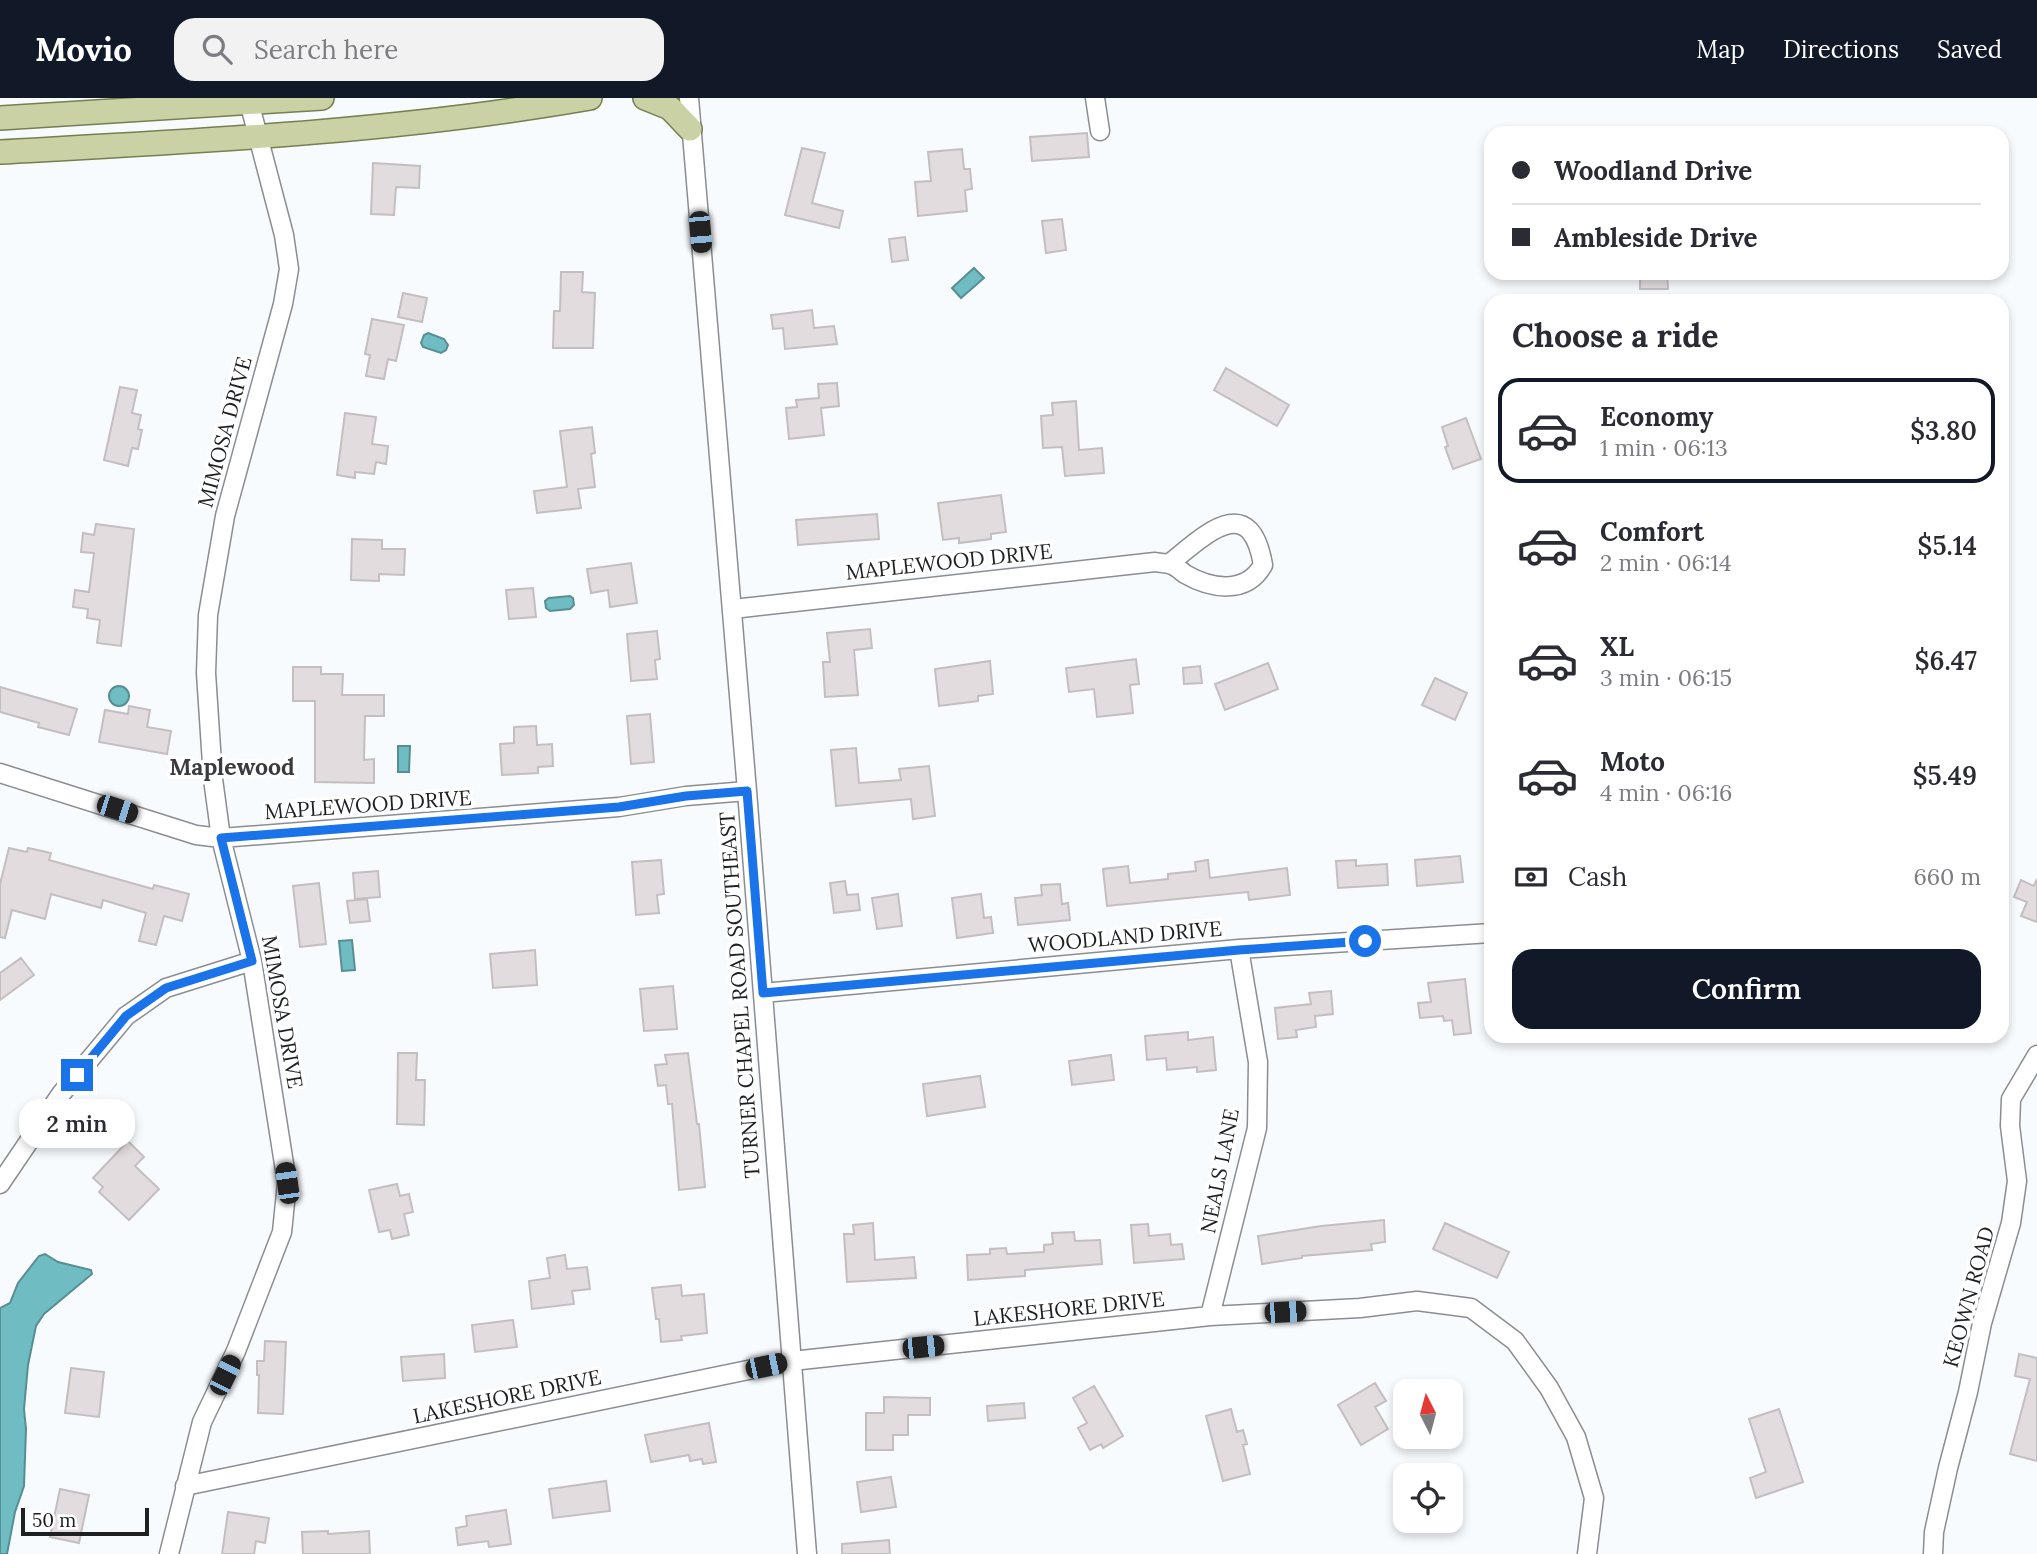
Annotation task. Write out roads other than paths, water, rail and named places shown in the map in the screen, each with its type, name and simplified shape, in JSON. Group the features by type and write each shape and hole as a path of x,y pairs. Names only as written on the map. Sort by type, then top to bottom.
{"main road":[{"path":"0,118 322,98"},
{"path":"0,152 259,138 470,117 590,98"},
{"path":"645,98 670,108 690,129"}],"street":[{"name":"TURNER CHAPEL ROAD SOUTHEAST","path":"689,98 733,609 807,1554"},
{"path":"1095,98 1100,131"},
{"name":"MIMOSA DRIVE","path":"169,1554 202,1422 236,1351 282,1232 287,1183 252,961 221,838 206,695 208,615 225,516 283,304 289,269 278,205 249,101"},
{"name":"MAPLEWOOD DRIVE","path":"733,609 1155,562 1170,564 1209,586 1220,587 1246,582 1257,575 1263,565 1260,549 1253,536 1244,527 1234,523 1218,526 1202,536 1170,564"},
{"name":"MAPLEWOOD DRIVE","path":"0,773 196,835 221,838 619,807 686,796 747,791"},
{"name":"WOODLAND DRIVE","path":"763,993 1239,950 1484,933"},
{"name":"NEALS LANE","path":"1210,1317 1257,1128 1258,1062 1239,950"},
{"path":"0,1184 61,1094 126,1016 166,988 252,961"},
{"name":"KEOWN ROAD","path":"1933,1554 1934,1532 1982,1323 2011,1223 2017,1181 2010,1126 2011,1099 2037,1055"},
{"name":"LAKESHORE DRIVE","path":"185,1486 792,1361 1210,1317 1360,1308 1418,1301 1471,1308 1515,1340 1549,1388 1576,1437 1594,1498 1587,1554"}],"water":[{"path":"974,268 984,278 961,298 952,288"},
{"path":"428,333 444,339 448,345 446,350 441,353 423,347 421,343 424,335"},
{"path":"570,596 574,605 570,609 550,611 546,608 545,601 549,598"},
{"path":"115,686 123,686 129,696 123,706 115,706 109,700 109,692"},
{"path":"398,746 410,746 409,772 398,772"},
{"path":"352,940 355,970 342,971 339,941"},
{"path":"45,1254 58,1262 91,1270 92,1274 44,1314 36,1326 28,1365 24,1409 24,1486 15,1512 7,1554 0,1554 0,1308 10,1303 18,1283 39,1256"}],"district":[{"name":"Maplewood","path":"232,767"}]}
